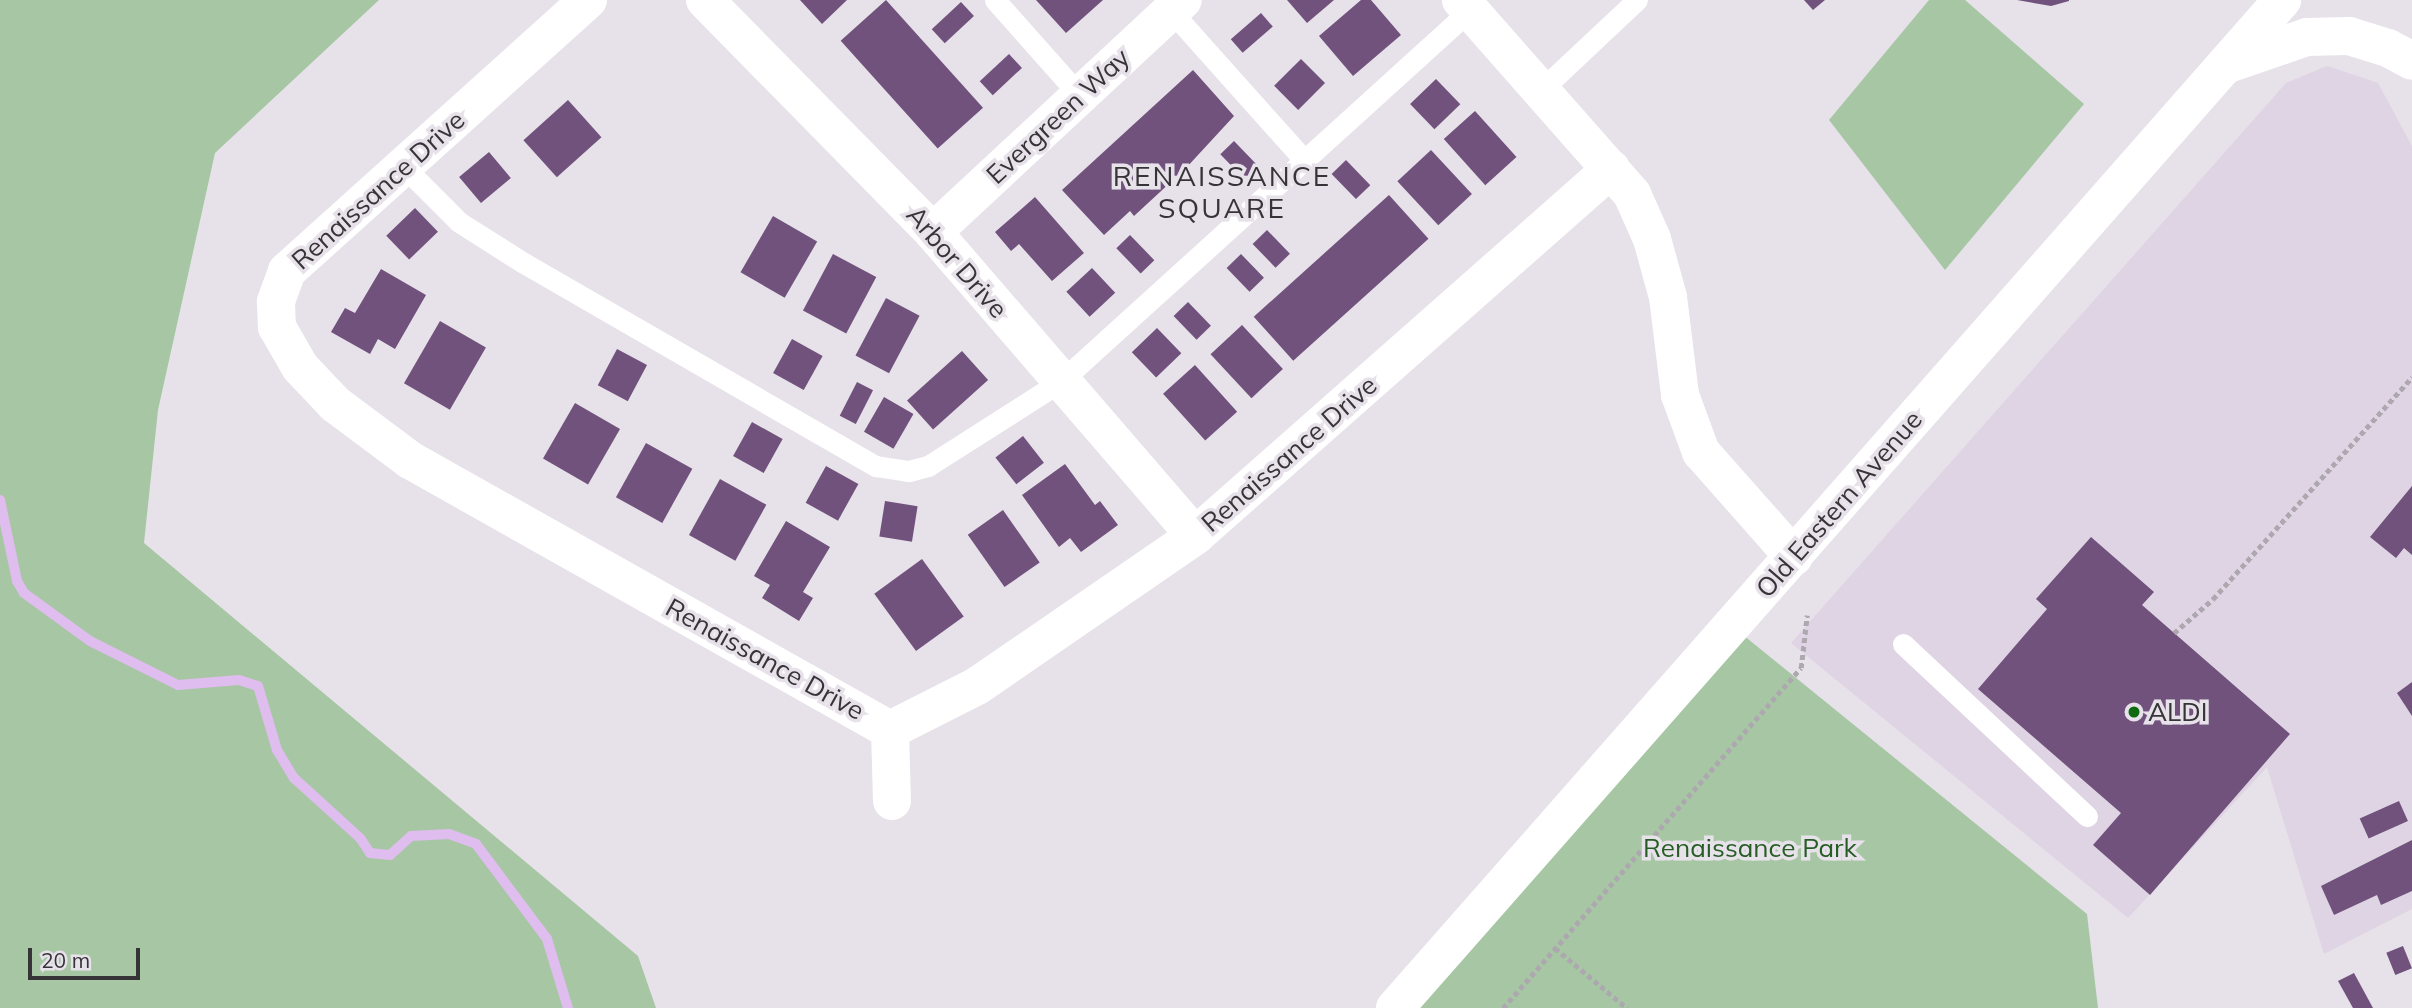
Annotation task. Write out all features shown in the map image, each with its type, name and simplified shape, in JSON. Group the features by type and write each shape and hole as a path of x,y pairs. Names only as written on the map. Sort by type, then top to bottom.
{"street":[{"name":"Renaissance Drive","path":"588,0 287,271 276,302 277,327 300,367 335,404 410,460 890,730 977,686 1195,536 1611,169"},
{"name":"Arbor Drive","path":"705,0 933,232 1195,536"},
{"name":"Old Eastern Avenue","path":"1395,1008 2282,0"},
{"name":"Evergreen Way","path":"933,232 1177,5"},
{"path":"1465,5 1632,194 1652,239 1668,297 1680,395 1702,452 1794,557"},
{"path":"2226,65 2307,37 2348,36 2388,48 2412,61"},
{"path":"890,730 892,801"}],"lane":[{"path":"995,0 1081,97"},
{"path":"1540,91 1637,0"},
{"path":"1177,5 1304,160"},
{"path":"404,167 459,222 522,262 876,466 909,471 928,466 1060,382 1304,160 1465,5"},
{"path":"1903,644 2087,816"}],"path":[{"path":"2174,633 2200,605 2213,599 2412,377"},
{"path":"1503,1008 1801,668 1807,615"},
{"path":"1555,948 1628,1008"}],"shaded area":[{"path":"2327,66 2378,83 2412,146 2412,909 2324,954 2267,767 2128,918 1791,643 2286,83"}],"green space":[{"path":"0,0 379,0 215,153 158,410 144,543 638,956 656,1008 0,1008"},
{"path":"1929,0 1965,0 2084,104 1945,270 1829,120"},
{"name":"Renaissance Park","path":"1732,626 2087,914 2098,1008 1395,1008"}],"building":[{"path":"800,0 847,0 822,24"},
{"path":"886,0 983,108 938,149 841,41"},
{"path":"1036,0 1103,0 1066,33"},
{"path":"1287,0 1334,0 1307,23"},
{"path":"1361,0 1371,0 1401,35 1353,76 1319,36"},
{"path":"1804,0 1825,0 1813,10"},
{"path":"2017,0 2069,0 2069,1 2051,6"},
{"path":"961,2 974,16 945,43 932,29"},
{"path":"1261,13 1273,27 1243,53 1231,39"},
{"path":"1009,54 1022,68 993,95 980,81"},
{"path":"1301,59 1325,83 1298,110 1274,86"},
{"path":"1193,70 1234,116 1186,168 1134,216 1130,211 1104,235 1062,190"},
{"path":"1436,79 1460,104 1434,129 1410,104"},
{"path":"568,100 601,137 557,177 523,140"},
{"path":"1475,111 1516,157 1485,185 1444,139"},
{"path":"1234,141 1258,166 1245,179 1220,154"},
{"path":"1431,150 1472,194 1438,225 1397,181"},
{"path":"489,152 511,178 481,203 459,177"},
{"path":"1346,160 1370,185 1356,199 1332,174"},
{"path":"1389,195 1428,239 1293,361 1254,317"},
{"path":"1035,197 1084,253 1052,281 1019,244 1011,251 995,232"},
{"path":"415,208 438,232 409,260 386,236"},
{"path":"773,216 817,242 785,298 740,272"},
{"path":"1267,230 1290,254 1276,268 1253,244"},
{"path":"1130,235 1154,260 1141,273 1116,248"},
{"path":"833,254 876,277 846,334 803,311"},
{"path":"1241,254 1264,278 1250,292 1227,268"},
{"path":"1092,268 1115,293 1090,317 1066,292"},
{"path":"381,269 426,295 395,349 378,339 370,354 331,332 345,308 355,313"},
{"path":"886,298 920,316 889,373 855,355"},
{"path":"1188,302 1211,326 1197,340 1174,316"},
{"path":"440,321 486,348 450,410 404,383"},
{"path":"1242,325 1283,369 1251,398 1211,354"},
{"path":"1157,328 1181,353 1156,377 1132,352"},
{"path":"792,339 823,356 804,390 773,373"},
{"path":"617,349 647,365 628,401 598,385"},
{"path":"962,351 988,380 933,429 907,401"},
{"path":"1195,365 1237,412 1205,441 1163,394"},
{"path":"857,382 873,390 856,424 840,416"},
{"path":"884,397 913,414 893,449 864,432"},
{"path":"575,403 620,429 588,484 543,458"},
{"path":"752,422 783,439 764,473 733,456"},
{"path":"1023,436 1044,463 1016,484 995,458"},
{"path":"646,443 692,469 662,523 616,497"},
{"path":"1065,464 1095,505 1100,501 1118,525 1081,552 1070,538 1059,547 1022,495"},
{"path":"826,466 858,484 838,521 806,503"},
{"path":"720,479 766,505 735,561 689,535"},
{"path":"2412,486 2412,555 2404,548 2396,558 2370,537"},
{"path":"885,501 918,506 912,542 879,537"},
{"path":"1003,510 1040,562 1004,587 968,535"},
{"path":"786,521 830,547 803,592 813,598 799,621 762,598 770,585 754,576"},
{"name":"ALDI","path":"2091,537 2154,592 2142,605 2290,734 2150,895 2093,845 2121,813 1978,689 2047,609 2036,599"},
{"path":"922,559 964,616 916,651 874,594"},
{"path":"2412,682 2412,716 2397,693"},
{"path":"2399,801 2408,821 2369,839 2360,818"},
{"path":"2412,840 2412,891 2381,905 2377,895 2334,915 2321,886"},
{"path":"2403,946 2412,968 2395,975 2386,953"},
{"path":"2354,973 2373,1008 2353,1008 2338,981"}],"waterway":[{"path":"0,500 17,581 24,593 90,641 178,685 239,680 258,686 277,750 294,778 360,838 370,853 390,855 411,836 449,834 476,844 547,939 568,1008"}],"place":[{"name":"ALDI","path":"2134,712"}],"district":[{"name":"RENAISSANCE SQUARE","path":"1222,192"}]}
